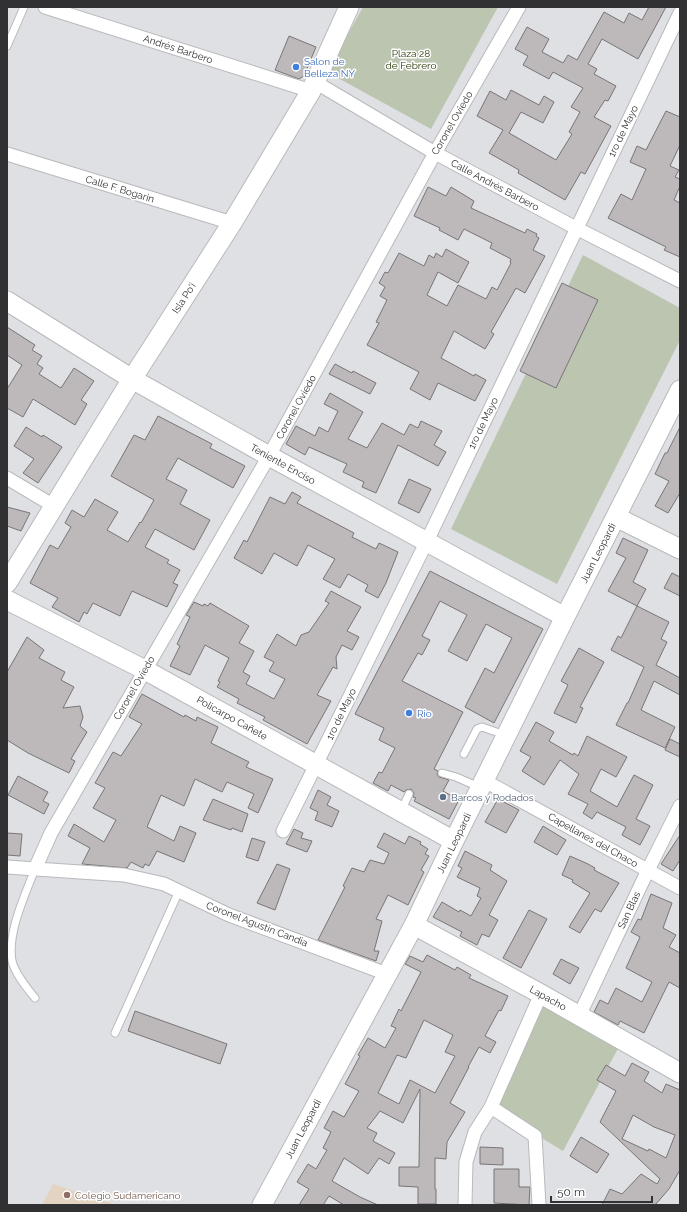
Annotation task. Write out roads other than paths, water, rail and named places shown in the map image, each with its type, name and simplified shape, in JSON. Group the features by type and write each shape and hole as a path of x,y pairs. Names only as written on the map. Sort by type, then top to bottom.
{"street":[{"name":"Andrés Barbero","path":"45,7 313,87"},
{"name":"Isla Po'i","path":"7,582 132,379 232,223 313,87 349,7"},
{"name":"Coronel Oviedo","path":"35,869 51,833 269,456 435,153 519,7"},
{"name":"1ro de Mayo","path":"283,831 427,541 680,13"},
{"name":"Calle Andrés Barbero","path":"313,87 576,228 680,281"},
{"name":"Calle F. Bogarin","path":"7,154 232,223"},
{"name":"Teniente Enciso","path":"7,301 132,379 269,456 565,617"},
{"name":"Juan Leopardi","path":"265,1204 414,925 565,617 680,390"},
{"path":"7,478 54,506"},
{"path":"616,517 680,549"},
{"name":"Policarpo Cañete","path":"7,600 145,670 454,841"},
{"name":"Capellanes del Chaco","path":"483,784 680,888"},
{"name":"San Blas","path":"579,1016 680,806"},
{"name":"Coronel Agustin Candia","path":"7,867 124,875 164,884 229,915 387,974"},
{"name":"Lapacho","path":"414,925 541,994 680,1073"},
{"path":"465,1205 466,1162 474,1132 491,1107 541,994"},
{"path":"491,1107 534,1136 539,1205"}],"lane":[{"path":"7,46 24,7"},
{"path":"464,754 479,727 507,736"},
{"path":"442,773 483,784"},
{"path":"401,811 410,794"},
{"path":"35,869 17,919 12,944 12,962 23,983 35,998"},
{"path":"115,1033 178,891"}],"place":[{"name":"Salon de Belleza NY","path":"296,67"},
{"name":"Rio","path":"409,713"},
{"name":"Barcos y Rodados","path":"443,797"},
{"name":"Colegio Sudamericano","path":"67,1195"}],"park label":[{"name":"Plaza 28 de Febrero","path":"411,58"}]}
